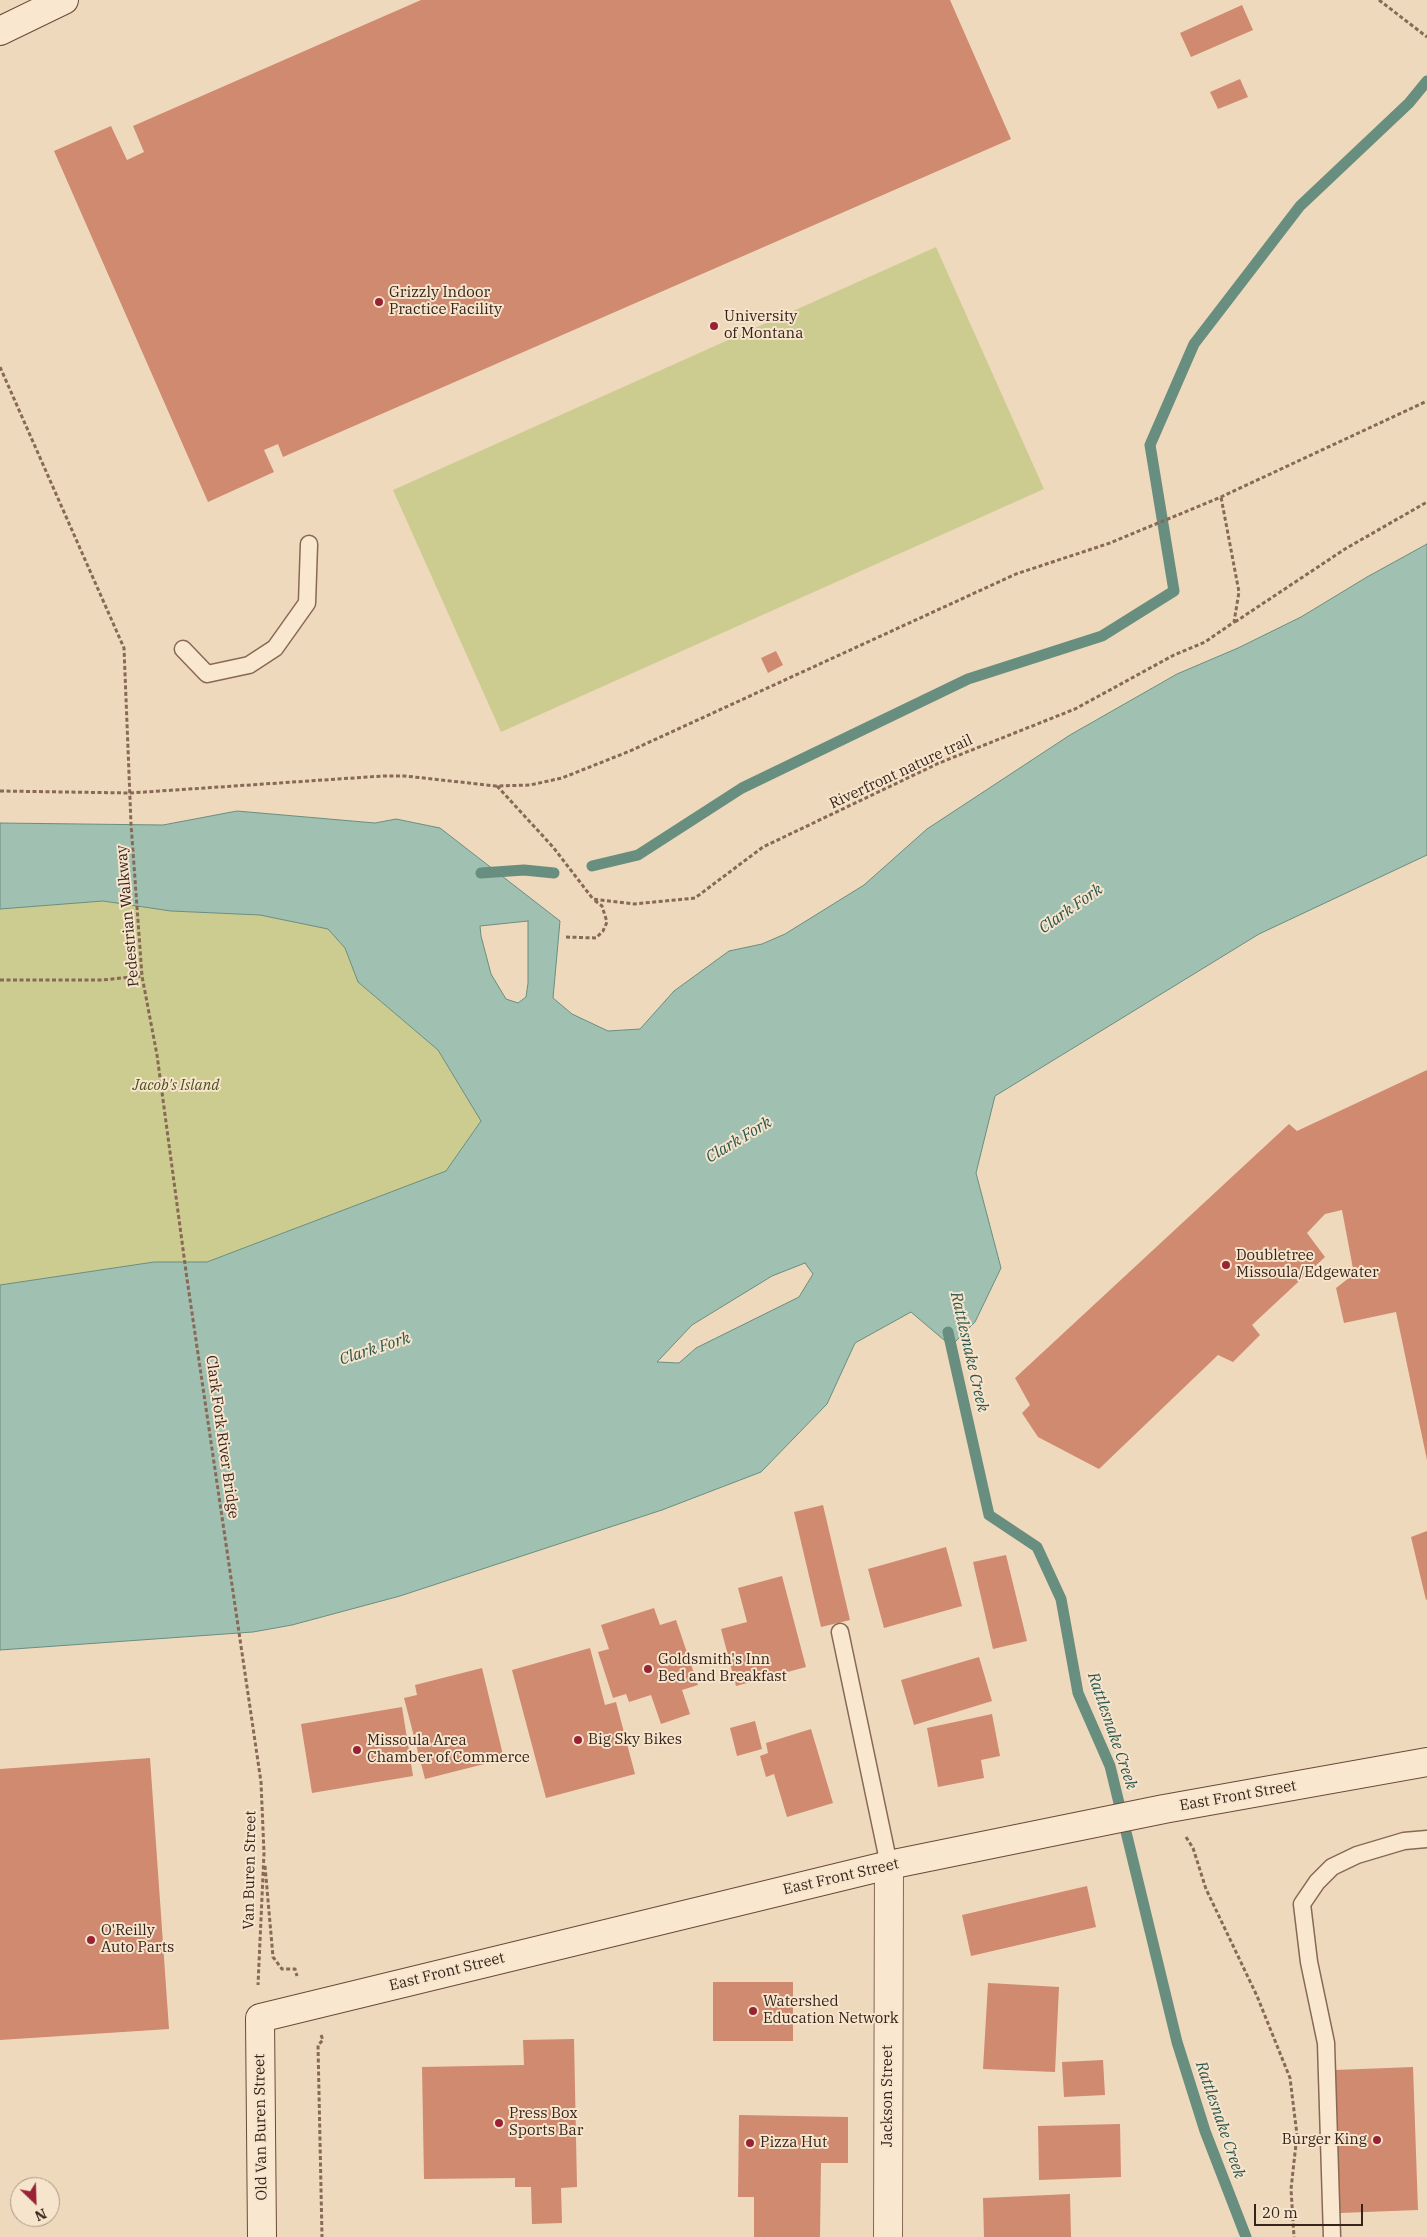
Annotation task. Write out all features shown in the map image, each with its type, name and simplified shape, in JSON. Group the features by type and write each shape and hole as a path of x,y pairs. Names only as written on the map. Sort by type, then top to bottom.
{"street":[{"path":"0,30 64,0"},
{"name":"East Front Street","path":"260,2018 889,1865 1164,1809 1427,1762"},
{"name":"Jackson Street","path":"888,2237 889,1865"},
{"name":"Old Van Buren Street","path":"260,2018 262,2237"}],"lane":[{"path":"183,649 207,674 248,665 275,648 307,603 309,544"},
{"path":"840,1632 889,1865"},
{"path":"1332,2237 1326,2042 1309,1962 1302,1904 1317,1882 1332,1867 1357,1855 1404,1841 1427,1839"}],"path":[{"path":"1379,0 1427,37"},
{"name":"Pedestrian Walkway","path":"0,367 124,648 131,824 142,976 157,1055 171,1154"},
{"path":"0,791 130,793 383,776 405,776 496,786 530,785 562,778 630,751 1016,574 1110,543 1221,497 1427,401"},
{"path":"1221,497 1239,592 1234,622"},
{"name":"Riverfront nature trail","path":"593,899 634,904 695,898 763,847 939,763 1075,709 1174,655 1204,642 1345,549 1427,502"},
{"path":"496,786 553,847 593,899 602,906 607,922 596,938 566,937"},
{"path":"0,980 102,980 142,976"},
{"name":"Clark Fork River Bridge","path":"171,1154 187,1279 253,1722"},
{"name":"Van Buren Street","path":"253,1722 261,1782 264,1853 258,1978 260,2018"},
{"path":"1164,1809 1193,1848 1206,1889 1264,2012 1290,2078 1297,2135 1291,2189 1294,2237"},
{"path":"264,1853 273,1957 282,1969 295,1969"},
{"path":"322,2237 318,2045 323,2040"}],"green space":[{"path":"936,247 1044,489 501,732 393,490"},
{"name":"Jacob's Island","path":"103,901 171,911 260,915 328,929 345,948 358,982 438,1050 481,1121 446,1171 207,1262 154,1262 0,1285 0,909"}],"water":[{"name":"Clark Fork","path":"1427,544 1427,855 1259,934 995,1096 976,1173 1001,1268 975,1322 951,1346 911,1312 855,1343 827,1404 761,1472 662,1510 400,1596 292,1625 253,1632 0,1650 0,1285 154,1262 207,1262 446,1171 481,1121 438,1050 358,982 345,948 328,929 260,915 171,911 103,901 0,909 0,823 163,825 237,811 375,823 396,819 440,828 560,921 553,998 572,1014 608,1031 640,1029 674,991 729,951 762,944 785,934 864,885 927,829 1070,735 1177,674 1238,648 1301,617 1367,577","holes":["528,921 528,983 526,997 518,1003 506,999 491,974 480,926","805,1263 813,1274 799,1297 696,1348 679,1363 657,1362 692,1325 772,1276"]}],"building":[{"name":"Grizzly Indoor Practice Facility","path":"421,0 950,0 1011,139 283,457 278,444 264,450 274,472 208,502 54,151 111,126 127,160 144,152 133,126"},
{"path":"1242,5 1253,30 1191,57 1180,33"},
{"path":"1240,79 1248,97 1218,109 1210,92"},
{"path":"776,651 783,665 768,673 761,658"},
{"name":"Doubletree Missoula/Edgewater","path":"1427,1070 1427,1460 1396,1312 1344,1323 1336,1288 1354,1274 1342,1210 1325,1214 1307,1233 1325,1257 1252,1325 1260,1335 1233,1362 1218,1355 1099,1469 1038,1437 1022,1413 1030,1405 1015,1378 1289,1124 1297,1131"},
{"path":"823,1505 850,1620 821,1627 794,1512"},
{"path":"1427,1531 1427,1599 1426,1600 1411,1537"},
{"path":"946,1547 962,1606 884,1628 868,1569"},
{"path":"1006,1555 1027,1641 993,1649 973,1562"},
{"path":"782,1576 806,1667 736,1686 721,1629 747,1622 738,1588"},
{"name":"Goldsmith's Inn Bed and Breakfast","path":"654,1608 660,1625 676,1620 698,1685 682,1690 690,1714 661,1724 651,1695 629,1702 626,1694 613,1698 598,1652 609,1649 601,1625"},
{"name":"Big Sky Bikes","path":"590,1648 605,1705 616,1702 635,1774 546,1798 512,1670"},
{"path":"979,1657 992,1701 914,1725 901,1680"},
{"path":"482,1668 504,1759 425,1779 404,1698 417,1695 415,1685"},
{"name":"Missoula Area Chamber of Commerce","path":"402,1707 413,1776 312,1793 301,1724"},
{"path":"992,1714 1000,1756 981,1760 984,1778 938,1787 927,1728"},
{"path":"755,1721 762,1749 737,1756 730,1728"},
{"path":"811,1729 833,1803 787,1817 774,1774 766,1777 760,1756 768,1753 766,1743"},
{"path":"150,1758 169,2029 0,2040 0,1769"},
{"path":"1087,1886 1096,1927 971,1956 962,1915"},
{"name":"Watershed Education Network","path":"713,1982 793,1982 793,2041 713,2041"},
{"path":"988,1983 1059,1987 1055,2072 983,2069"},
{"name":"Press Box Sports Bar","path":"574,2039 577,2187 561,2188 562,2223 532,2224 531,2187 515,2187 515,2178 424,2179 422,2067 524,2065 523,2040"},
{"path":"1103,2060 1105,2095 1064,2097 1062,2062"},
{"name":"Burger King","path":"1413,2067 1418,2210 1340,2213 1335,2070"},
{"path":"739,2115 848,2117 848,2163 821,2163 820,2237 754,2237 754,2197 738,2197"},
{"path":"1120,2124 1121,2177 1039,2180 1038,2126"},
{"path":"1070,2194 1071,2237 984,2237 983,2198"}],"waterway":[{"path":"592,866 638,855 742,788 968,679 1102,636 1174,591 1150,445 1194,344 1300,206 1409,103 1427,81"},
{"path":"481,873 524,870 554,873"},
{"name":"Rattlesnake Creek","path":"948,1332 989,1515 1037,1547 1061,1599 1078,1693 1110,1766 1177,2042 1205,2131 1246,2237"}],"place":[{"name":"Grizzly Indoor Practice Facility","path":"379,302"},
{"name":"University of Montana","path":"714,326"},
{"name":"Doubletree Missoula/Edgewater","path":"1226,1265"},
{"name":"Goldsmith's Inn Bed and Breakfast","path":"648,1669"},
{"name":"Big Sky Bikes","path":"578,1740"},
{"name":"Missoula Area Chamber of Commerce","path":"357,1750"},
{"name":"O'Reilly Auto Parts","path":"91,1940"},
{"name":"Watershed Education Network","path":"753,2011"},
{"name":"Press Box Sports Bar","path":"499,2123"},
{"name":"Burger King","path":"1377,2140"},
{"name":"Pizza Hut","path":"750,2143"}]}
